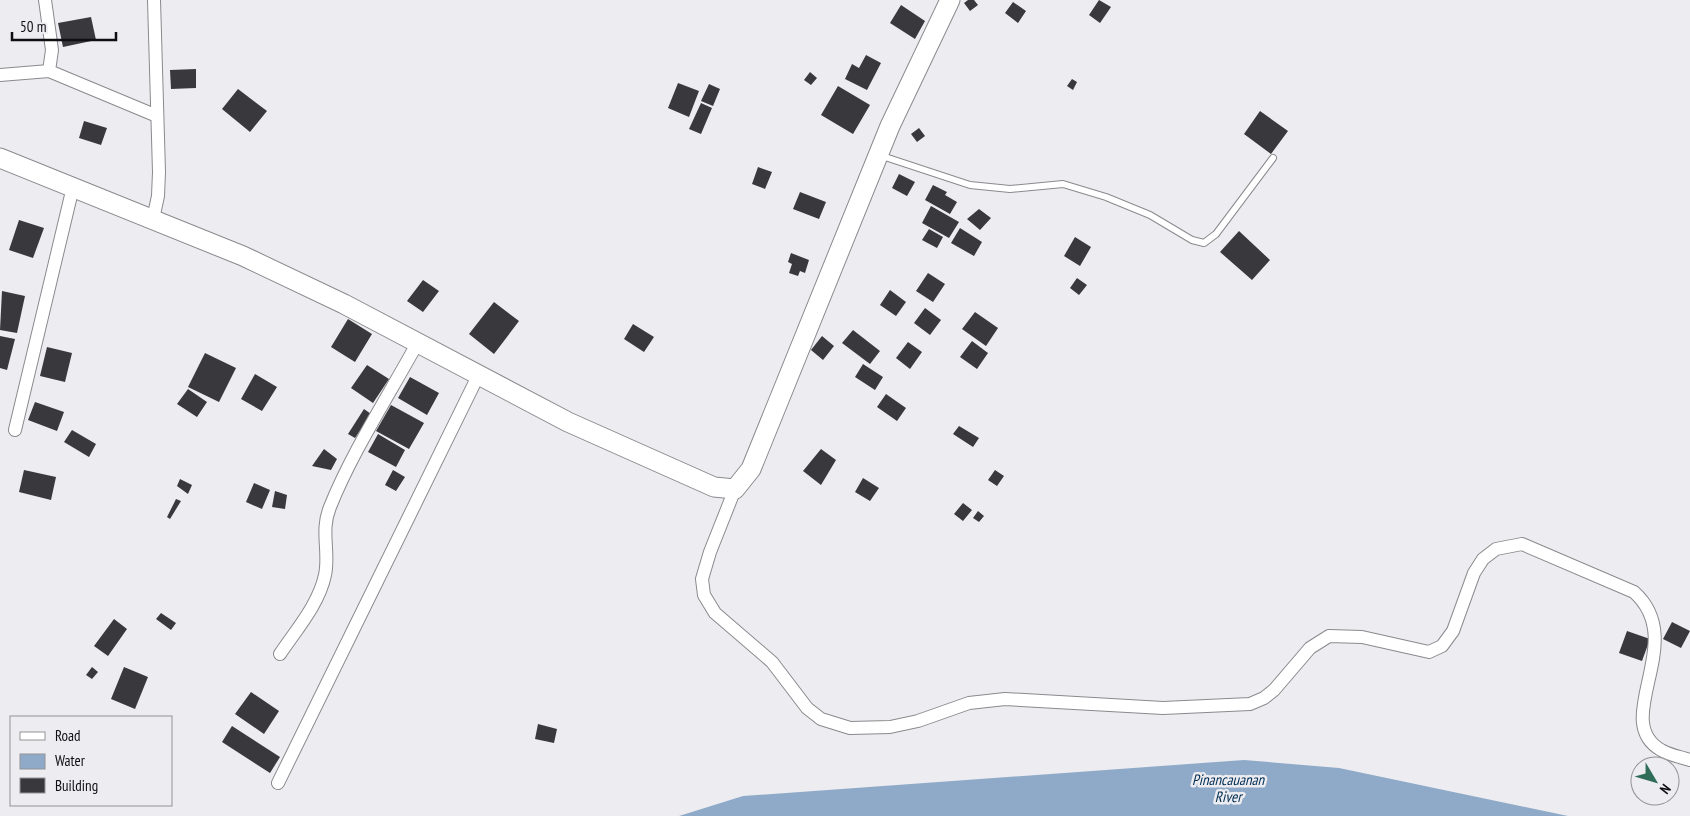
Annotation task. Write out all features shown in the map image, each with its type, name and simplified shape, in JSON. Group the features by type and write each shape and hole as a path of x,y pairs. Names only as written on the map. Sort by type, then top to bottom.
{"street":[{"path":"45,0 52,50 49,71"},
{"path":"153,219 158,196 159,172 154,0"},
{"path":"950,0 878,154 751,469 735,489 710,552 702,579 704,595 715,613 772,662 807,708 829,722 850,728 890,727 918,721 969,703 1005,699 1163,708 1250,704 1264,698 1274,690 1310,648 1329,636 1362,637 1429,652 1442,646 1454,631 1474,573 1483,559 1496,549 1522,544 1634,592 1644,601 1652,614 1657,638 1656,658 1642,710 1644,729 1651,741 1661,750 1690,760"},
{"path":"0,74 49,71 157,116"},
{"path":"0,158 74,186 243,256 418,342 568,422 714,487 735,489"},
{"path":"15,430 74,186"},
{"path":"280,654 319,595 327,560 324,528 329,508 348,468 418,342"},
{"path":"278,783 479,374"}],"lane":[{"path":"878,154 970,185 1010,189 1063,184 1106,197 1150,215 1192,240 1204,243 1216,234 1273,158"}],"water":[{"name":"Pinancauanan River","path":"1244,760 1339,768 1568,816 679,816 743,796"}],"building":[{"path":"968,0 974,0 978,5 970,11 964,3"},
{"path":"1099,0 1111,7 1100,23 1089,15"},
{"path":"1013,2 1026,11 1018,23 1005,13"},
{"path":"901,5 925,21 915,39 890,23"},
{"path":"91,17 96,40 63,47 58,23"},
{"path":"866,55 881,63 867,90 845,79 852,64 859,68"},
{"path":"196,69 196,88 171,89 170,70"},
{"path":"810,72 817,78 811,85 804,80"},
{"path":"1072,79 1077,82 1073,90 1067,86"},
{"path":"678,83 699,91 689,117 668,108"},
{"path":"709,84 720,89 713,106 701,101"},
{"path":"838,86 870,105 853,134 821,115"},
{"path":"238,89 267,111 250,132 222,109"},
{"path":"701,103 712,108 701,134 689,129"},
{"path":"1260,111 1288,131 1271,154 1244,134"},
{"path":"84,121 107,128 101,145 79,138"},
{"path":"919,128 925,136 917,142 911,134"},
{"path":"758,167 772,172 765,189 752,184"},
{"path":"899,174 915,182 907,196 892,188"},
{"path":"933,185 947,192 945,195 957,202 950,214 925,200"},
{"path":"800,192 826,202 819,219 793,209"},
{"path":"931,206 959,222 949,238 922,223"},
{"path":"979,209 991,218 980,230 967,219"},
{"path":"19,220 44,228 33,258 9,250"},
{"path":"960,228 982,242 974,256 951,243"},
{"path":"929,229 943,237 937,248 922,240"},
{"path":"1239,231 1270,260 1252,280 1220,252"},
{"path":"1075,237 1091,247 1080,266 1064,256"},
{"path":"791,253 809,260 805,273 800,271 798,276 789,273 792,264 788,262"},
{"path":"928,273 945,284 933,302 916,291"},
{"path":"1077,278 1087,285 1079,295 1070,288"},
{"path":"423,280 439,291 423,312 407,301"},
{"path":"890,290 906,302 896,316 880,305"},
{"path":"2,291 25,296 17,333 0,330"},
{"path":"494,302 519,321 494,354 469,334"},
{"path":"925,308 941,320 930,335 914,323"},
{"path":"975,312 998,328 986,346 962,329"},
{"path":"348,319 372,334 355,362 331,347"},
{"path":"633,324 654,337 644,352 624,339"},
{"path":"853,330 880,351 870,364 842,343"},
{"path":"0,336 15,339 7,370 0,368"},
{"path":"822,336 834,346 823,360 811,350"},
{"path":"972,341 988,353 977,369 960,357"},
{"path":"908,342 922,352 910,369 896,358"},
{"path":"47,347 72,353 65,382 40,376"},
{"path":"205,353 236,368 219,402 188,387"},
{"path":"863,364 883,377 875,390 855,377"},
{"path":"367,365 389,379 373,403 351,388"},
{"path":"255,374 277,387 262,411 241,399"},
{"path":"410,377 439,393 427,415 398,398"},
{"path":"188,389 207,402 197,417 177,404"},
{"path":"886,394 906,408 897,421 877,407"},
{"path":"35,402 64,412 57,431 28,420"},
{"path":"391,405 424,423 409,449 376,431"},
{"path":"364,409 371,414 355,438 348,434"},
{"path":"959,426 979,438 973,447 953,434"},
{"path":"72,430 96,444 89,457 64,442"},
{"path":"378,434 405,450 396,467 368,452"},
{"path":"324,449 337,459 331,470 312,466"},
{"path":"821,449 836,460 821,485 803,471"},
{"path":"24,470 56,477 51,500 19,492"},
{"path":"393,470 405,477 396,491 385,485"},
{"path":"995,470 1004,476 997,486 988,480"},
{"path":"863,478 879,488 870,501 855,492"},
{"path":"180,479 192,485 188,494 177,486"},
{"path":"254,483 270,490 262,509 246,502"},
{"path":"275,491 287,495 285,509 272,507"},
{"path":"176,499 181,501 170,519 167,517"},
{"path":"963,503 972,510 963,521 954,514"},
{"path":"978,511 984,516 979,522 973,518"},
{"path":"161,613 176,623 171,630 156,619"},
{"path":"114,619 127,629 108,656 94,646"},
{"path":"1672,622 1690,631 1681,648 1663,639"},
{"path":"1627,631 1650,639 1642,661 1619,653"},
{"path":"92,667 98,672 92,679 86,675"},
{"path":"124,667 148,677 135,709 111,699"},
{"path":"251,692 279,711 264,734 235,714"},
{"path":"538,724 557,729 554,743 535,739"},
{"path":"232,726 280,757 270,773 222,742"}]}
